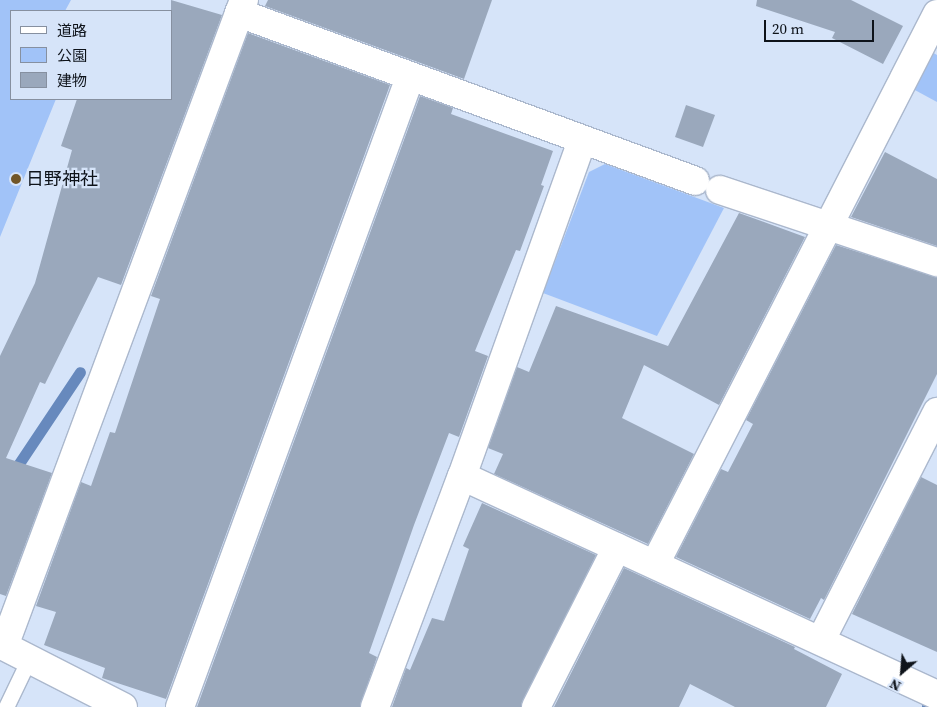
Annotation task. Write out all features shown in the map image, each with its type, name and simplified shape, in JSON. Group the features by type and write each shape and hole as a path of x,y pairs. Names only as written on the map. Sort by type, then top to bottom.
{"street":[{"path":"123,707 2,645 242,6 410,77 695,181"},
{"path":"655,564 826,226 937,14"},
{"path":"180,707 410,77"},
{"path":"375,707 462,476 582,140"},
{"path":"720,190 937,262"},
{"path":"820,640 937,412"},
{"path":"462,476 937,695"},
{"path":"536,707 617,547"}],"lane":[{"path":"6,707 28,659"}],"green space":[{"name":"日野神社","path":"0,0 71,0 66,10 10,10 10,100 56,100 0,237"},
{"path":"932,52 937,55 937,102 913,89"},
{"path":"605,164 724,208 657,336 543,293 589,172"}],"building":[{"path":"171,0 222,15 121,285 98,277 45,384 40,382 6,458 52,473 6,596 0,594 0,356 35,283 72,150 61,146 77,100 172,100"},
{"path":"268,0 492,0 464,79 265,6"},
{"path":"757,0 851,0 903,26 883,64 832,38 835,32 756,6"},
{"path":"248,33 390,85 166,699 102,678 105,668 44,645 56,612 36,606 81,482 91,486 110,432 115,433 160,299 151,296"},
{"path":"420,96 453,108 451,114 553,151 541,185 544,186 520,251 516,250 475,351 488,356 459,437 449,433 414,525 369,653 377,657 360,707 197,707"},
{"path":"686,105 715,115 703,147 675,137"},
{"path":"885,152 937,179 937,246 851,217"},
{"path":"739,213 805,237 719,405 644,365 622,418 694,454 648,544 494,474 503,454 488,448 517,367 529,372 556,306 668,346"},
{"path":"836,245 937,277 937,374 824,600 821,598 810,619 676,557 721,469 728,472 753,424 746,420"},
{"path":"921,477 937,485 937,652 852,614"},
{"path":"482,503 596,555 521,707 392,707 406,668 410,670 432,618 444,621 469,549 463,546"},
{"path":"624,568 795,647 794,649 842,674 826,707 735,707 690,684 679,707 554,707"}],"waterway":[{"path":"0,492 80,372"}],"place":[{"name":"日野神社","path":"16,179"}]}
